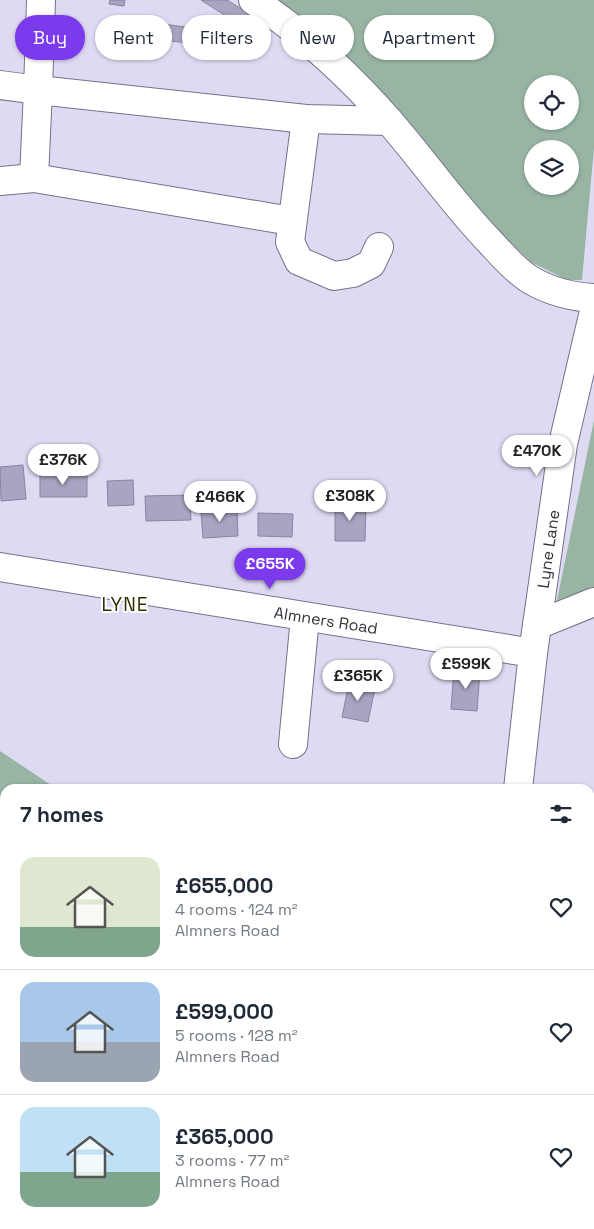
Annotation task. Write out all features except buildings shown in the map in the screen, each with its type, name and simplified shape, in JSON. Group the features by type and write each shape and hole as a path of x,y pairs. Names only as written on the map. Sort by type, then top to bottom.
{"street":[{"path":"34,178 41,0"},
{"path":"254,0 279,17 338,68 389,121 472,223 507,260 530,279 572,297 594,298"},
{"path":"0,85 306,120 389,121"},
{"path":"306,120 291,221 290,242 300,261 334,276 353,273 371,264 379,247"},
{"path":"0,181 34,178 291,221"},
{"name":"Lyne Lane","path":"519,784 533,653 563,444 594,311"},
{"name":"Almners Road","path":"0,567 533,653"},
{"path":"537,625 594,602"},
{"path":"293,744 305,617"}],"green space":[{"path":"274,0 594,0 594,148 582,280 567,280 531,262 483,216 332,60 354,60 354,15 289,15"},
{"path":"594,420 594,604 554,615"},
{"path":"0,751 50,784 0,784"}],"district":[{"name":"LYNE","path":"125,604"}]}
